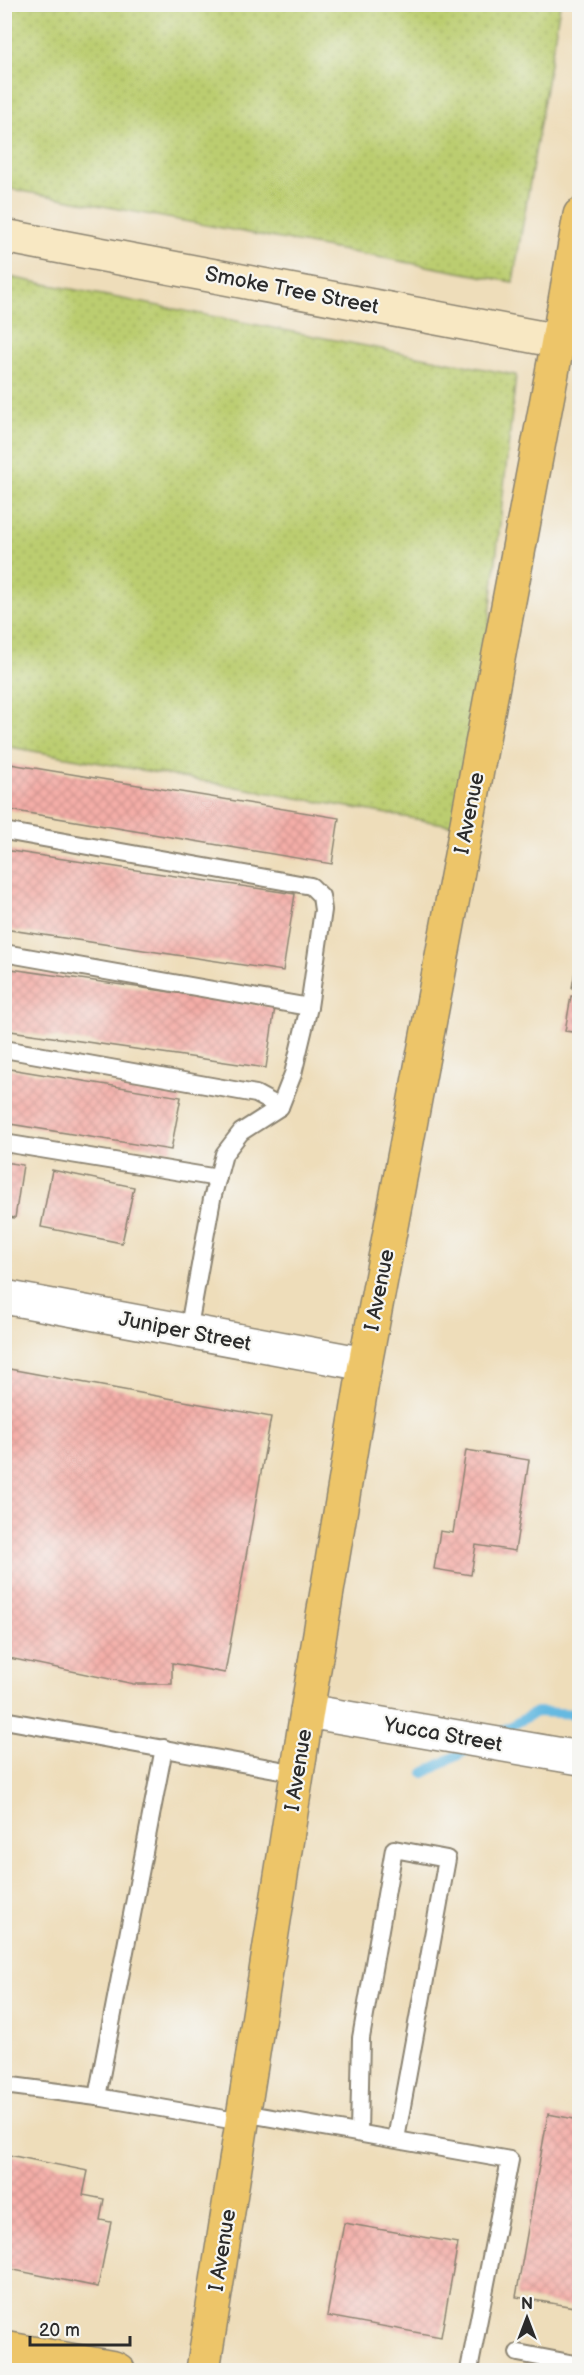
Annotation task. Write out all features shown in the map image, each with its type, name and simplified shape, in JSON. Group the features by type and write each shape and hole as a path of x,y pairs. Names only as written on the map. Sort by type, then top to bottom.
{"main road":[{"name":"I Avenue","path":"203,2370 297,1773 365,1364 569,342 579,215"},
{"path":"4,2348 114,2367 118,2370"}],"street":[{"name":"Smoke Tree Street","path":"4,236 569,342"},
{"name":"Juniper Street","path":"4,1297 365,1364"},
{"name":"Yucca Street","path":"307,1711 579,1758"}],"lane":[{"path":"4,831 311,886 321,896 323,910 309,1007 293,1074 280,1107 241,1132 224,1154 188,1332"},
{"path":"4,953 309,1007"},
{"path":"4,1048 256,1094 280,1107"},
{"path":"4,1143 218,1178"},
{"path":"4,1720 297,1773"},
{"path":"97,2097 164,1748"},
{"path":"359,2133 361,2038 394,1849 447,1859 396,2139"},
{"path":"4,2085 359,2133 510,2160 469,2370"},
{"path":"518,2353 579,2365"}],"green space":[{"path":"4,5 560,5 513,282 5,188"},
{"path":"4,276 516,375 467,828 5,746"}],"building":[{"path":"4,763 339,818 332,864 4,809"},
{"path":"4,850 295,894 283,971 4,929"},
{"path":"578,954 580,954 580,990 572,988"},
{"path":"4,968 275,1007 266,1068 4,1030"},
{"path":"571,996 580,997 580,1033 565,1031"},
{"path":"4,1068 181,1097 171,1150 4,1123"},
{"path":"4,1162 23,1165 15,1218 4,1216"},
{"path":"52,1170 134,1187 122,1243 41,1227"},
{"path":"4,1368 271,1417 225,1673 172,1663 172,1684 134,1684 4,1657"},
{"path":"466,1450 529,1460 515,1551 476,1545 471,1575 434,1569 440,1531 453,1533"},
{"path":"548,2114 580,2120 580,2308 516,2297"},
{"path":"4,2154 88,2171 83,2195 104,2199 100,2220 111,2222 98,2287 4,2268"},
{"path":"344,2223 458,2243 441,2337 327,2316"}],"waterway":[{"path":"495,1735 536,1712 580,1714"},
{"path":"424,1773 471,1748"}]}
